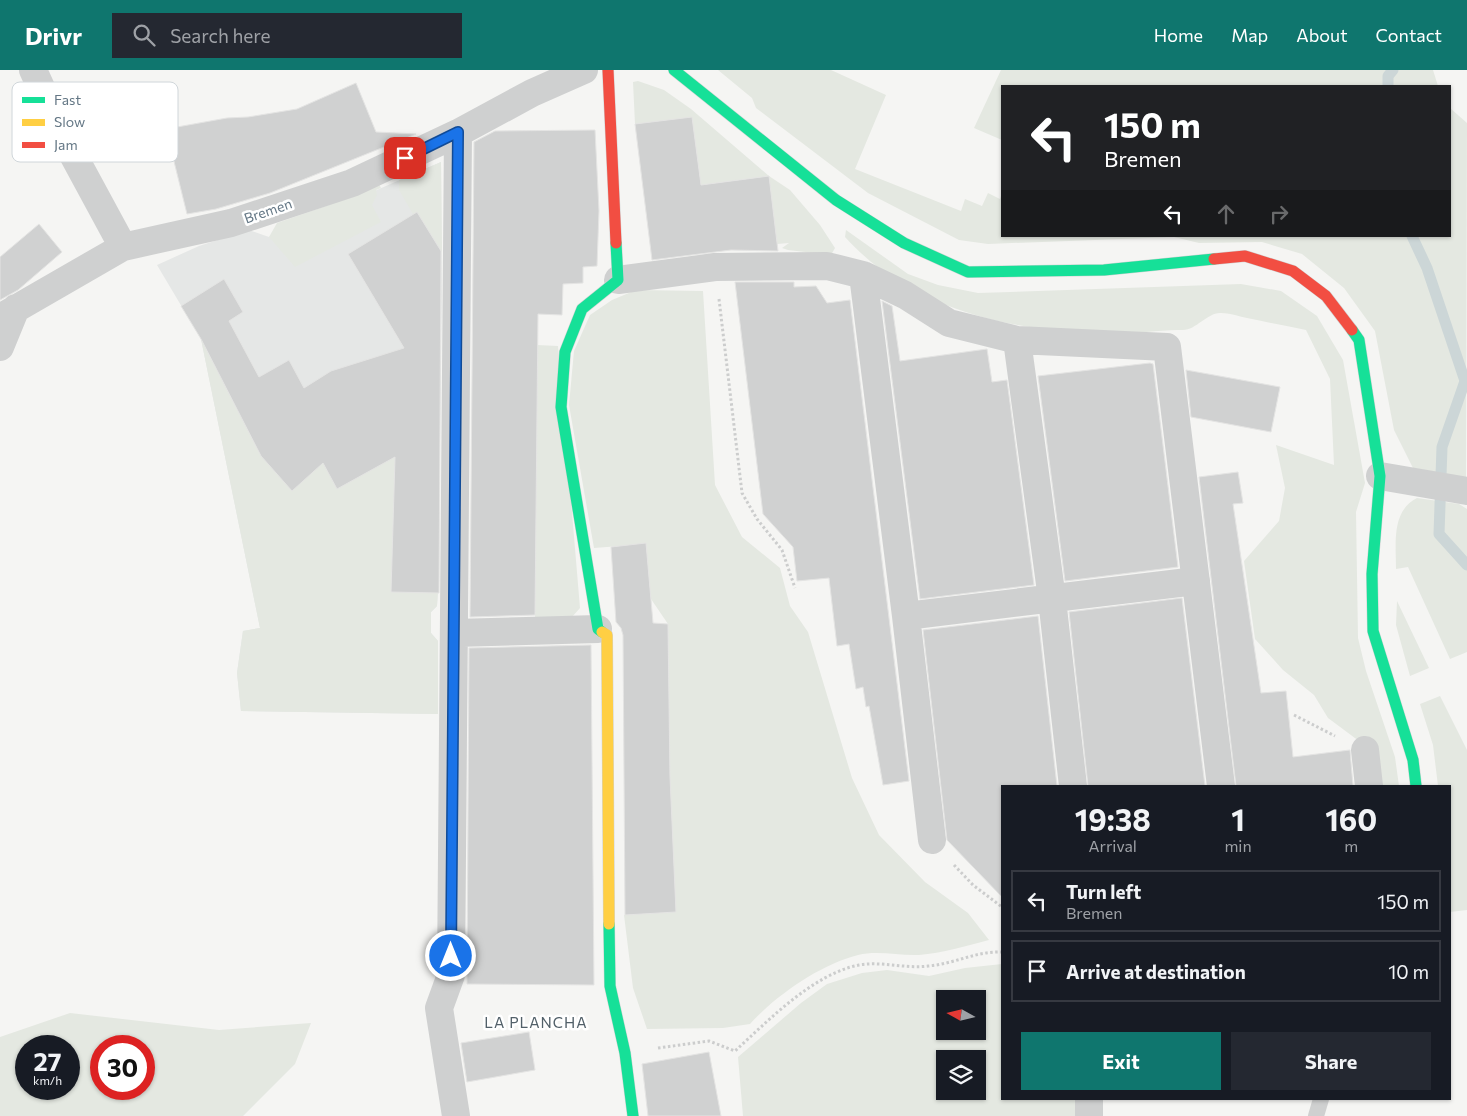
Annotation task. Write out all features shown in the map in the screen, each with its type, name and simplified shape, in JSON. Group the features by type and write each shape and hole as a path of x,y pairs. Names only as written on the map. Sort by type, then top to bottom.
{"street":[{"path":"33,70 38,82"},
{"name":"Bremen","path":"8,313 123,248 231,224 352,183 458,132 532,92 584,70"},
{"path":"608,70 618,280"},
{"path":"674,70 836,200 904,243 968,272 1104,270 1245,256 1293,271 1326,296 1359,340 1380,476 1372,574 1373,631 1413,760 1416,785"},
{"path":"456,1116 439,1008 451,975 458,132"},
{"path":"77,162 123,248"},
{"path":"598,629 561,407 565,352 582,310 618,280 715,266 827,266 863,276 905,295 949,323 1017,340 1166,347 1221,785"},
{"path":"863,276 932,840"},
{"path":"0,347 8,313"},
{"path":"1017,340 1052,599 1073,785"},
{"path":"1380,476 1466,491"},
{"path":"906,616 1196,581"},
{"path":"454,633 598,629 607,634 610,986 625,1052 633,1116"},
{"path":"1365,750 1369,785"},
{"path":"1089,1100 1089,1116"}],"lane":[{"path":"1316,1116 1321,1100"}],"path":[{"path":"715,266 742,493 757,519 782,550 795,588"},
{"path":"1294,715 1365,750"},
{"path":"932,840 973,885 1001,906"},
{"path":"625,1052 709,1041 735,1051 824,978 859,965 887,963 929,966 988,952 1001,952"}],"shaded area":[{"path":"718,70 831,70 886,95 855,169 961,211 965,199 982,206 988,193 1000,199 1001,196 1001,237 1174,237 988,244 959,240 868,193 756,108 752,98"},
{"path":"1001,70 1433,70 1438,85 1001,85 1001,140 974,128"},
{"path":"638,81 664,90 691,109 769,176 701,185 692,117 635,124 633,82"},
{"path":"1451,109 1467,123 1466,478 1413,468 1394,430 1375,331 1344,288 1302,254 1262,242 1199,243 1174,237 1451,237"},
{"path":"441,162 442,294 438,590 437,606 431,612 431,633 438,641 438,714 241,711 237,673 243,631 260,628 201,339 157,265 199,246 249,230 269,237"},
{"path":"441,162 442,252 417,212 413,214 399,190 399,180"},
{"path":"769,176 790,190 820,225 835,248 831,255 788,250 782,248 789,243 777,244"},
{"path":"378,182 381,188 376,190 377,195 372,205 381,222 295,267 269,237 277,223 329,205"},
{"path":"846,230 908,274 938,285 978,293 1241,284 1281,291 1317,316 1343,360 1365,483 1356,512 1358,638 1366,671 1395,757 1399,785 1378,785 1367,747 1328,718 1314,695 1283,670 1255,639 1244,561 1279,521 1285,488 1276,445 1334,465 1330,379 1306,330 1221,313 1211,315 1188,329 1120,334 1075,332 1002,322 933,300 901,283 872,262 845,237"},
{"path":"636,290 703,291 715,485 742,537 780,568 790,606 808,632 852,778 879,835 925,882 968,913 989,940 928,954 873,953 844,959 799,982 760,1013 750,1024 723,1028 647,1029 633,988 624,915 676,911 670,777 668,624 651,599 646,544 594,548 569,405 574,351 590,315 612,300"},
{"path":"201,339 259,452 396,452 392,592 427,593 433,451 440,451 438,590 437,606 431,612 431,633 438,641 438,714 241,711 237,673 243,631 260,628"},
{"path":"537,345 558,346 580,608 572,617 535,619"},
{"path":"1417,498 1459,504 1467,509 1467,652 1450,659 1408,567 1396,569 1396,539 1399,520 1403,511"},
{"path":"1397,601 1429,668 1410,676 1396,625"},
{"path":"1440,696 1467,750 1467,910 1451,912 1451,785 1438,785 1433,745 1420,704"},
{"path":"1001,964 1001,1100 1077,1100 1078,1116 743,1116 738,1057 801,1003 827,984 862,973 887,970 929,976 965,968"},
{"path":"70,1013 219,1030 311,1023 295,1064 243,1116 0,1116 0,1037"}],"building":[{"path":"356,83 376,132 416,134 270,193 216,209 187,214 174,162 178,162 178,127 297,109"},
{"path":"692,117 701,185 769,176 778,251 731,250 652,260 635,124"},
{"path":"595,130 599,211 597,266 583,267 583,283 563,284 562,315 538,314 535,615 470,617 474,142 495,131"},
{"path":"417,212 441,251 439,593 391,592 395,457 337,489 323,463 292,491 261,456 201,339 181,306 224,279 243,312 229,321 259,377 289,360 304,388 331,371 404,348 348,254"},
{"path":"39,224 62,252 18,290 0,300 0,257"},
{"path":"735,282 794,282 794,287 816,286 827,303 850,300 909,781 883,785 869,706 866,707 863,687 856,689 849,644 837,646 829,578 797,581 793,547 763,514"},
{"path":"882,301 892,306 900,361 987,349 992,382 1007,380 1034,585 920,599"},
{"path":"1153,364 1178,567 1065,581 1038,376"},
{"path":"1186,370 1280,387 1271,432 1191,417"},
{"path":"1238,472 1243,503 1233,504 1261,693 1286,691 1293,757 1350,750 1353,785 1236,785 1199,477"},
{"path":"646,543 653,623 668,624 670,777 676,912 625,915 623,635 621,628 616,622 611,547"},
{"path":"1182,598 1205,785 1088,785 1069,612"},
{"path":"1038,616 1057,785 1001,785 1001,896 947,840 923,630"},
{"path":"591,645 594,985 467,984 469,648"},
{"path":"529,1032 535,1070 467,1082 461,1043"},
{"path":"709,1052 721,1116 648,1116 642,1064"}],"waterway":[{"path":"1388,85 1388,76 1393,70"},
{"path":"1412,237 1427,268 1465,381 1442,447 1439,534 1467,565"}],"traffic: fast":[{"path":"674,70 836,200 904,243 968,272 1104,270 1214,259"},
{"path":"602,632 598,629 561,407 565,352 582,309 618,280 616,243"},
{"path":"1352,330 1359,340 1380,476 1372,574 1373,631 1413,760 1416,785"},
{"path":"609,924 610,986 625,1053 633,1116"}],"traffic: slow":[{"path":"602,632 607,635 609,924"}],"traffic: jam":[{"path":"608,70 616,243"},
{"path":"1214,259 1245,256 1293,271 1326,296 1352,330"}],"district":[{"name":"LA PLANCHA","path":"536,1023"}],"route":[{"path":"405,158 458,132 451,956"}]}
